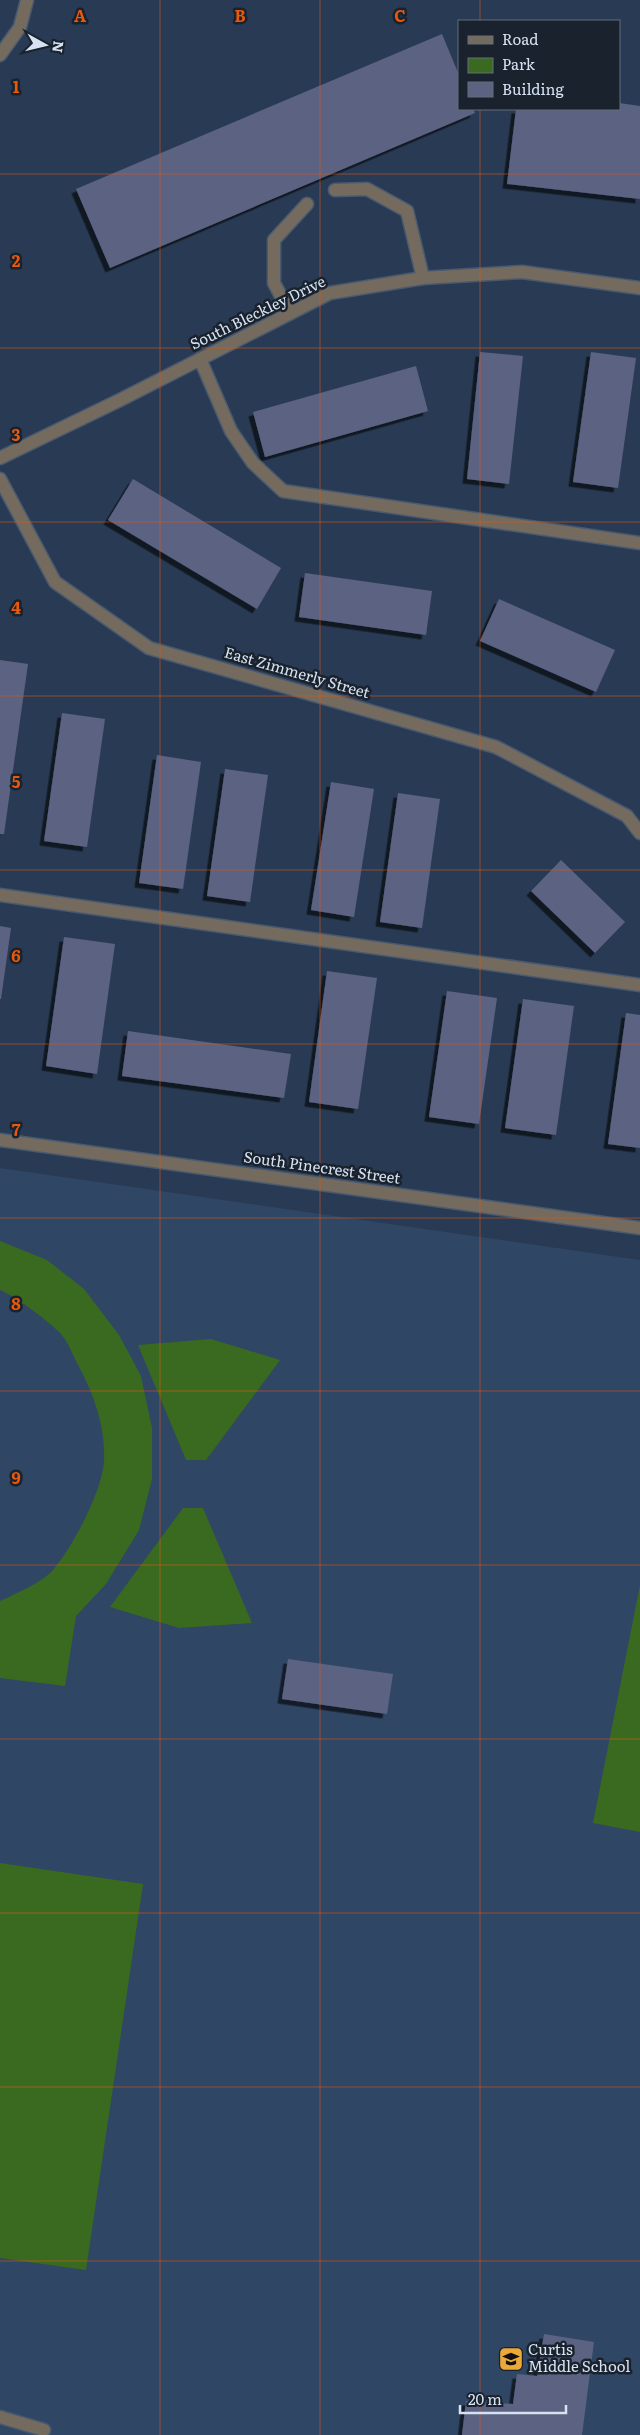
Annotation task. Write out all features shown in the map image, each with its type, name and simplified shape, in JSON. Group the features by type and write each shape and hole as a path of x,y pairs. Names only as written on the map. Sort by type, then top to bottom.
{"street":[{"path":"0,56 20,27 27,0"},
{"path":"335,190 368,188 407,211 423,278"},
{"path":"290,313 274,283 274,240 307,204"},
{"name":"South Bleckley Drive","path":"0,458 330,293 423,278 522,272 640,288"},
{"path":"200,359 231,431 253,463 283,491 640,543"},
{"name":"East Zimmerly Street","path":"0,480 55,582 149,648 496,747 627,816 640,833"},
{"path":"0,895 640,985"},
{"name":"South Pinecrest Street","path":"0,1140 640,1228"},
{"path":"0,2417 44,2430"}],"shaded area":[{"path":"0,1168 640,1260 640,2435 0,2435"}],"green space":[{"path":"0,1241 47,1260 84,1289 119,1335 141,1376 152,1428 152,1479 139,1530 106,1584 76,1616 65,1686 0,1678 0,1601 41,1580 52,1571 68,1549 85,1519 98,1488 104,1462 103,1435 93,1397 68,1344 49,1323 14,1297 0,1290"},
{"path":"211,1339 280,1360 206,1460 186,1460 138,1345"},
{"path":"183,1508 203,1508 252,1623 179,1628 110,1607"},
{"path":"640,1585 640,1832 593,1823"},
{"path":"0,1863 143,1884 86,2270 0,2258"}],"building":[{"path":"442,34 458,73 458,110 474,110 475,113 110,268 76,189"},
{"path":"620,103 640,106 640,199 507,184 516,110 620,110"},
{"path":"480,352 523,356 509,484 467,479"},
{"path":"591,352 636,358 618,488 573,482"},
{"path":"416,366 428,411 265,457 253,412"},
{"path":"133,479 281,568 257,609 108,520"},
{"path":"305,573 432,591 426,635 299,617"},
{"path":"499,599 615,650 596,692 480,641"},
{"path":"0,660 28,664 4,834 0,834"},
{"path":"62,713 105,719 87,847 44,841"},
{"path":"157,755 201,762 183,889 139,883"},
{"path":"225,769 268,775 250,902 207,896"},
{"path":"331,782 374,789 354,917 311,910"},
{"path":"398,793 440,799 422,928 380,922"},
{"path":"561,860 625,922 595,953 531,891"},
{"path":"0,926 11,928 1,999 0,999"},
{"path":"64,937 115,944 97,1074 46,1066"},
{"path":"327,971 377,978 358,1109 309,1102"},
{"path":"447,991 497,998 479,1124 429,1117"},
{"path":"523,999 574,1006 556,1135 505,1128"},
{"path":"626,1013 640,1015 640,1148 608,1144"},
{"path":"128,1031 291,1054 284,1098 122,1076"},
{"path":"288,1659 393,1674 387,1714 282,1699"},
{"name":"Curtis Middle School","path":"544,2334 594,2342 582,2435 462,2435 466,2401 513,2404 517,2374 537,2376"}],"place":[{"name":"Curtis Middle School","path":"511,2359"}]}
